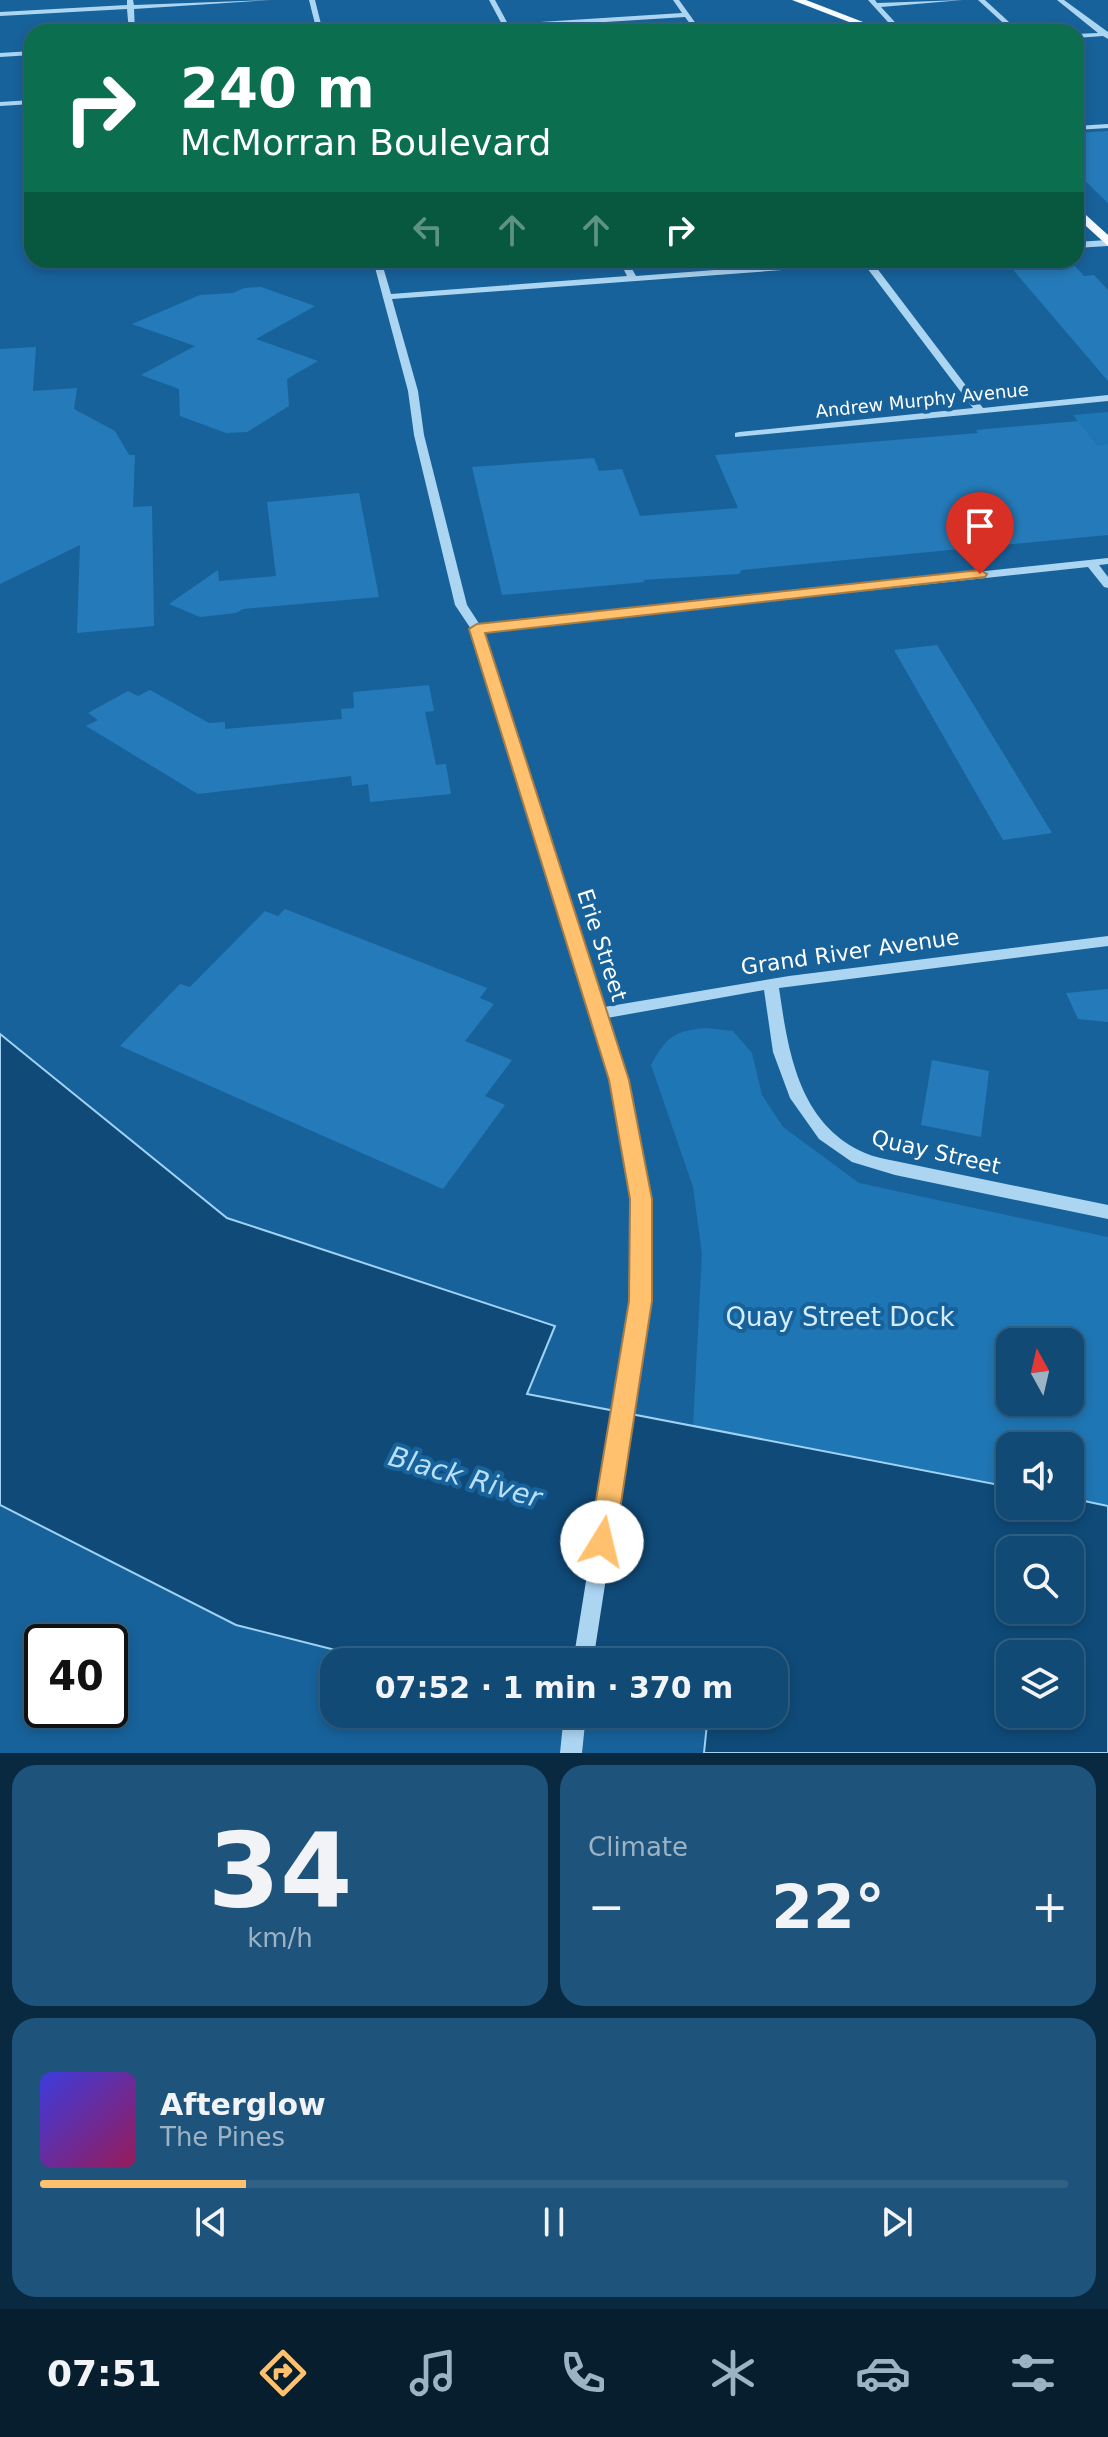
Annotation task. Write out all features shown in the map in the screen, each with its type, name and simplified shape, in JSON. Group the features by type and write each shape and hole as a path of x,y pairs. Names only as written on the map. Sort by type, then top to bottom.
{"main road":[{"path":"797,0 862,24"},
{"path":"1084,218 1108,242"}],"street":[{"path":"0,14 131,4 268,0"},
{"path":"312,0 318,24"},
{"path":"492,0 505,24"},
{"path":"676,0 693,24"},
{"path":"873,2 960,0"},
{"path":"981,0 1008,24"},
{"path":"1060,0 1107,35"},
{"path":"873,2 894,24"},
{"path":"131,4 132,24"},
{"path":"572,24 687,15"},
{"path":"1084,36 1107,35"},
{"path":"0,55 24,54"},
{"path":"0,104 24,102"},
{"path":"1084,128 1108,126"},
{"path":"1084,244 1108,242"},
{"name":"Erie Street","path":"379,268 413,391 419,435 461,605 477,629 619,1080 641,1199 640,1301 585,1648"},
{"path":"627,268 633,279"},
{"path":"386,297 776,268"},
{"path":"872,268 979,409"},
{"name":"Andrew Murphy Avenue","path":"739,435 1108,398"},
{"path":"477,629 1108,561"},
{"path":"1091,563 1108,585"},
{"name":"Grand River Avenue","path":"598,1014 771,984 1108,941"},
{"name":"Quay Street","path":"771,984 781,1052 798,1098 825,1135 858,1157 895,1168 1108,1212"},
{"path":"571,1753 574,1728"}],"green space":[{"path":"1108,412 1108,444 1097,445 1073,415"},
{"name":"Quay Street Dock","path":"706,1028 733,1031 752,1053 762,1095 783,1127 859,1183 1108,1237 1108,1506 1084,1501 1084,1432 996,1432 996,1484 693,1426 702,1254 693,1187 651,1065 667,1041 679,1033"}],"water":[{"name":"Black River","path":"0,1034 227,1218 555,1326 527,1394 996,1484 996,1520 1084,1520 1084,1501 1108,1506 1108,1753 704,1753 707,1728 788,1728 788,1648 327,1648 236,1625 0,1505"}],"building":[{"path":"1108,131 1108,203 1084,180 1084,132"},
{"path":"1012,268 1077,268 1084,276 1094,275 1108,290 1108,381"},
{"path":"261,287 315,306 256,339 318,361 287,379 289,406 247,432 226,433 180,416 179,389 141,375 195,346 132,324 200,295"},
{"path":"36,347 33,391 77,388 74,409 115,431 129,455 135,455 133,507 152,506 154,626 77,633 80,545 0,584 0,349"},
{"path":"1078,421 1097,445 1108,444 1108,535 742,570 739,574 643,580 645,582 502,595 472,467 594,458 599,471 622,469 640,516 738,508 715,455 978,433 976,430"},
{"path":"359,493 379,597 243,609 236,613 200,617 169,604 218,570 219,581 276,576 267,502"},
{"path":"937,645 1052,833 1003,840 894,650"},
{"path":"429,685 434,711 425,712 436,765 446,764 451,794 370,802 368,784 352,786 351,776 198,794 86,726 98,720 88,713 128,691 138,696 150,690 209,723 225,722 225,729 342,719 341,709 354,708 353,692"},
{"path":"285,909 487,988 480,998 494,1004 465,1041 512,1060 485,1096 505,1105 443,1189 120,1046 180,984 190,987 265,911 278,916"},
{"path":"1108,989 1108,1022 1078,1019 1066,993"},
{"path":"932,1060 989,1071 981,1137 921,1125"}],"route":[{"path":"602,1542 640,1301 641,1199 619,1080 477,629 980,574"}]}
